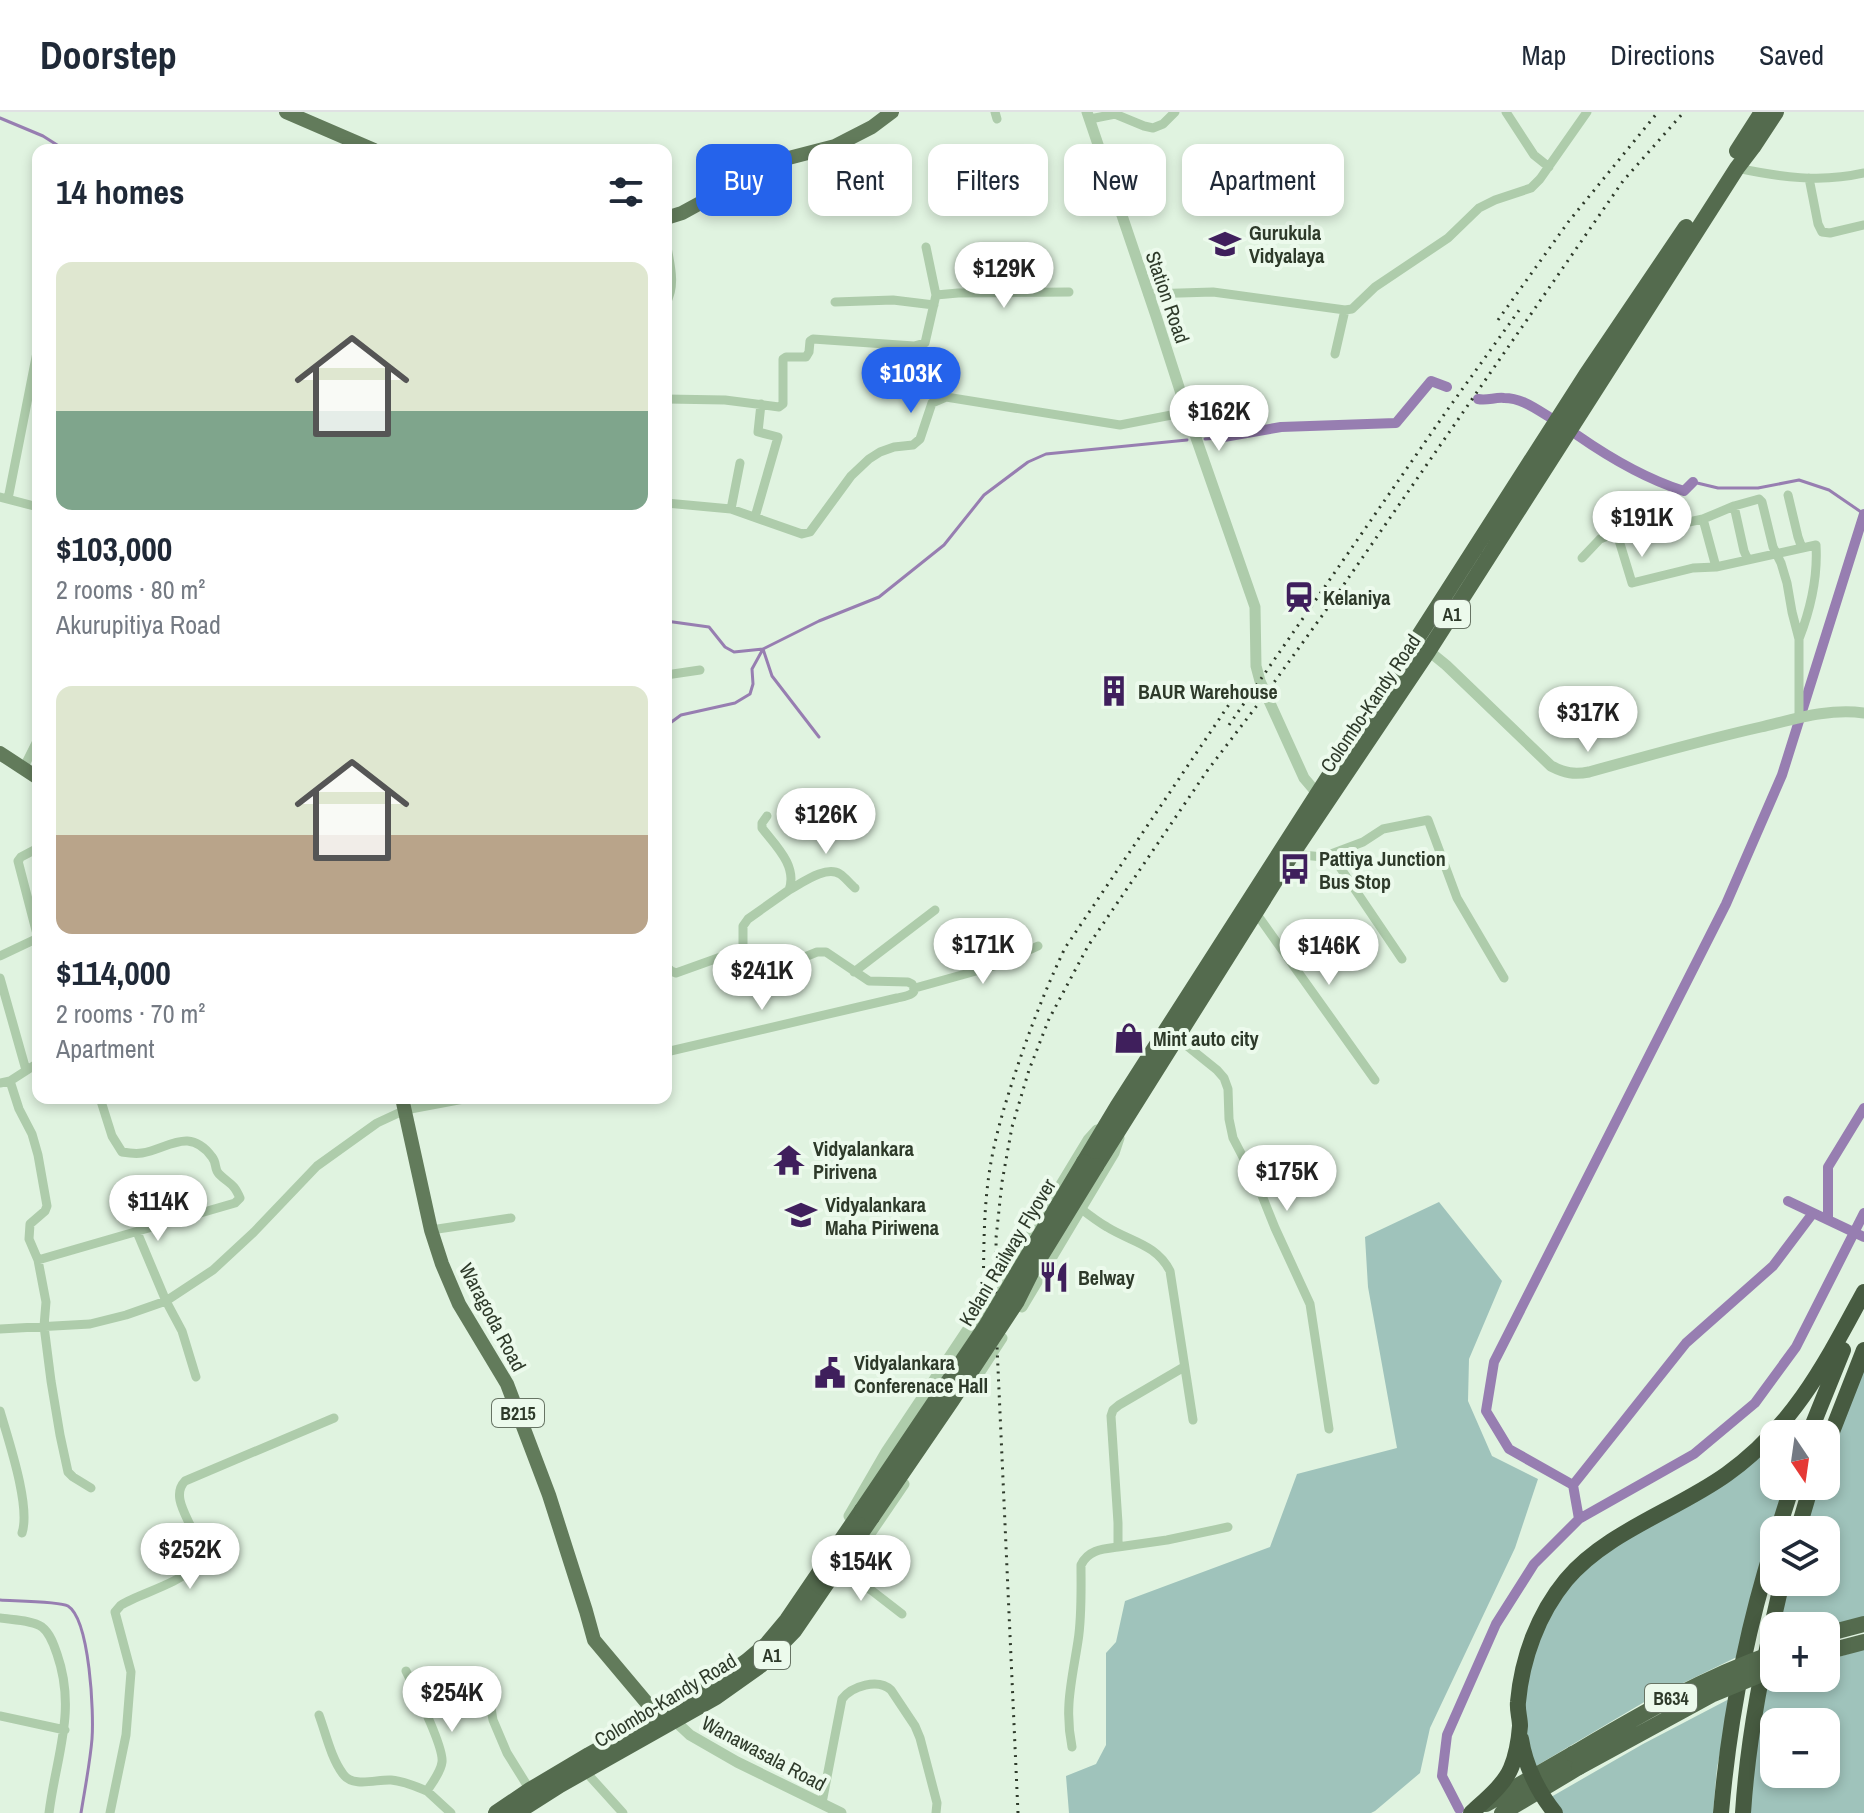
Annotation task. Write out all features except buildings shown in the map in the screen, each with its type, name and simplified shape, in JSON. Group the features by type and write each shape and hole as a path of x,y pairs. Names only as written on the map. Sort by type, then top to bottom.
{"highway":[{"name":"Colombo-Kandy Road","path":"1422,646 1586,375 1762,112"},
{"name":"Colombo-Kandy Road","path":"1122,1111 1130,1088 1776,112"},
{"name":"Colombo-Kandy Road","path":"1122,1111 1176,1037 1256,913 1322,799"},
{"name":"Kelani Railway Flyover","path":"819,1573 867,1514 1009,1313 1122,1111"},
{"path":"1555,1813 1536,1783 1523,1749 1517,1705 1525,1660 1548,1607 1568,1578 1592,1556 1727,1474 1761,1447 1795,1409 1818,1376 1864,1292"},
{"path":"1815,1420 1864,1300"},
{"path":"1837,1420 1864,1350"},
{"name":"Kelani Railway Flyover","path":"839,1565 867,1514"},
{"name":"Colombo-Kandy Road","path":"516,1813 730,1688 769,1658 794,1631 839,1565"},
{"name":"Colombo-Kandy Road","path":"496,1813 737,1669 759,1652 787,1620 819,1573"},
{"path":"1721,1813 1738,1684 1760,1594"},
{"path":"1743,1813 1754,1713 1779,1596"},
{"path":"1840,1630 1864,1624"},
{"path":"1840,1648 1864,1642"},
{"name":"B634","path":"1576,1760 1657,1705 1708,1679 1760,1659"},
{"name":"B634","path":"1471,1813 1701,1700 1760,1675"},
{"path":"657,1715 674,1720"},
{"path":"1471,1813 1509,1773 1520,1727"},
{"name":"B634","path":"1502,1813 1536,1783"}],"main road":[{"path":"286,112 360,144"},
{"path":"672,216 777,161 835,146 872,127 892,112"},
{"path":"0,753 32,773"},
{"name":"Waragoda Road","path":"404,1104 431,1230 459,1304 507,1384 549,1495 594,1640 657,1715"}],"street":[{"path":"1088,115 1115,114 1153,128 1163,124 1175,112"},
{"path":"1506,112 1534,155 1549,167"},
{"path":"1148,294 1213,292 1352,309 1375,287 1448,238 1479,208 1531,188 1587,112"},
{"name":"Station Road","path":"1088,115 1255,607 1256,666 1260,681 1304,778 1322,799"},
{"path":"1737,168 1809,178 1864,173"},
{"path":"1809,178 1822,232 1864,225"},
{"path":"672,399 725,400 779,407 783,404 783,359 806,357 813,339 914,346 925,343 935,300 926,247"},
{"path":"835,302 935,300 958,293 1069,292"},
{"path":"1335,354 1345,310"},
{"path":"32,374 4,498 32,505"},
{"path":"672,504 731,509 802,534 810,532 851,476 869,459 894,447 913,445 920,439 932,403 946,397 1120,425 1187,412"},
{"path":"755,517 778,437 758,432 761,404"},
{"path":"731,509 740,463"},
{"path":"1788,495 1802,548"},
{"path":"1582,558 1600,539 1612,534 1618,537 1703,519 1759,499 1787,583 1799,639 1799,718"},
{"path":"1734,506 1748,560"},
{"path":"1703,519 1716,567"},
{"path":"1618,537 1632,583 1816,545 1817,566 1811,606 1799,639"},
{"path":"1422,646 1453,671 1551,766 1565,773 1589,772 1691,743 1799,718 1845,710 1864,713"},
{"path":"672,674 700,670"},
{"path":"24,767 32,751"},
{"path":"767,816 762,828 786,858 792,879 789,890"},
{"path":"1292,854 1323,857 1363,842 1383,829 1428,820 1457,898 1504,978"},
{"path":"32,851 18,861 32,915"},
{"path":"1331,854 1402,959"},
{"path":"743,949 743,926 748,919 789,890 819,875 834,872 855,888"},
{"path":"854,972 935,910"},
{"path":"1256,913 1375,1080"},
{"path":"0,956 32,941"},
{"path":"915,988 994,966 1038,946"},
{"path":"672,971 676,973 743,949"},
{"path":"743,949 765,966 772,967 780,967 817,952 826,952 869,981 908,982 915,988"},
{"path":"0,978 26,1070"},
{"path":"672,1051 911,995 915,988"},
{"path":"1176,1037 1224,1078 1233,1138 1259,1188 1310,1304 1329,1429"},
{"path":"32,1066 5,1082 32,1134 47,1206 30,1224 29,1239 38,1260 46,1302 44,1326 55,1408 68,1472 91,1488"},
{"path":"38,1260 235,1203 240,1198 228,1180 219,1174 213,1158 198,1144 173,1142 140,1154 122,1152 112,1136 102,1104"},
{"path":"2,1331 90,1324 166,1301 213,1270 317,1166 404,1104"},
{"path":"902,1614 839,1565 863,1544 973,1383 1055,1254 1114,1153 1122,1111"},
{"path":"819,1573 827,1552 886,1452 1028,1239 1088,1140 1122,1111"},
{"path":"1080,1208 1108,1228 1154,1251 1170,1271 1193,1420"},
{"path":"431,1230 511,1218"},
{"path":"137,1232 182,1331 196,1377"},
{"path":"1028,1239 1055,1254"},
{"path":"944,1365 973,1383"},
{"path":"1118,1547 1111,1429 1113,1410 1184,1367"},
{"path":"0,1411 17,1475 25,1523 22,1533"},
{"path":"110,1813 126,1735 131,1672 115,1612 121,1605 182,1577 193,1568 197,1558 196,1538 180,1501 181,1485 334,1418"},
{"path":"1072,1747 1068,1730 1068,1700 1078,1641 1081,1565 1086,1556 1118,1547 1228,1527"},
{"path":"0,1618 44,1628 53,1642 63,1672 65,1730 49,1813"},
{"path":"406,1671 443,1761 427,1791"},
{"path":"822,1803 842,1699 849,1692 879,1683 891,1690 915,1726 924,1748 937,1803 936,1813"},
{"path":"487,1685 493,1720 507,1753 530,1790"},
{"path":"319,1715 344,1777 358,1782 392,1780 410,1783 427,1791 451,1813"},
{"path":"0,1716 65,1730"},
{"name":"Wanawasala Road","path":"674,1720 690,1735 737,1762 841,1813"},
{"path":"585,1771 623,1813"}],"shaded area":[{"path":"1439,1202 1502,1281 1469,1359 1468,1401 1492,1456 1538,1479 1515,1548 1430,1728 1420,1773 1371,1813 1069,1813 1066,1776 1096,1764 1106,1745 1106,1653 1116,1642 1125,1601 1270,1547 1297,1474 1397,1448 1368,1287 1365,1237"},
{"path":"1864,1359 1864,1618 1840,1623 1840,1612 1780,1612 1784,1596 1840,1596 1840,1516 1805,1516 1811,1500 1840,1500 1840,1420"},
{"path":"1760,1450 1760,1500 1780,1500 1775,1516 1760,1516 1760,1564 1739,1656 1646,1701 1536,1766 1529,1755 1524,1714 1529,1667 1543,1628 1566,1590 1593,1561"},
{"path":"1864,1649 1864,1813 1748,1813 1760,1721 1760,1788 1840,1788 1840,1708 1762,1708 1764,1692 1840,1692 1840,1657"},
{"path":"1731,1698 1717,1768 1713,1813 1561,1813 1551,1797 1643,1744"}],"waterway":[{"path":"0,118 56,144"},
{"path":"1218,438 1281,427 1396,423 1431,381 1447,387"},
{"path":"1478,399 1517,400 1551,418"},
{"path":"1577,435 1629,467 1670,486 1684,491 1693,482"},
{"path":"1205,439 1218,438"},
{"path":"672,622 709,627 725,647 734,652 763,649 819,621 879,597 944,545 984,495 1028,462 1046,454 1187,440"},
{"path":"1693,482 1718,488 1758,488 1799,480 1829,490 1864,514"},
{"path":"1459,1809 1442,1776 1447,1735 1496,1624 1534,1564 1579,1519 1573,1485 1509,1449 1486,1411 1494,1362 1726,904 1782,775 1864,514"},
{"path":"763,649 772,676 819,737"},
{"path":"672,722 681,715 735,703 750,694 752,669 763,649"},
{"path":"1828,1220 1828,1167 1864,1108"},
{"path":"1788,1201 1864,1237"},
{"path":"1573,1485 1686,1343 1773,1266 1813,1213"},
{"path":"1579,1519 1694,1454 1755,1403 1796,1347 1864,1213"},
{"path":"0,1600 63,1604 75,1615 81,1629 89,1668 92,1727 81,1813"}],"railway":[{"path":"1498,320 1569,221 1658,112"},
{"path":"1018,1813 997,1346 996,1238 1012,1127 1029,1070 1049,1019 1088,946 1207,771 1329,606 1623,181 1684,112"},
{"path":"1229,725 1520,309"},
{"path":"983,1300 985,1211 992,1157 1011,1086 1043,999 1065,948 1230,703"}],"place":[{"name":"Gurukula Vidyalaya","path":"1225,244"},
{"name":"Kelaniya","path":"1299,597"},
{"name":"BAUR Warehouse","path":"1114,691"},
{"name":"Pattiya Junction Bus Stop","path":"1295,869"},
{"name":"Mint auto city","path":"1129,1038"},
{"name":"Vidyalankara Pirivena","path":"789,1160"},
{"name":"Vidyalankara Maha Piriwena","path":"801,1215"},
{"name":"Belway","path":"1054,1277"},
{"name":"Vidyalankara Conferenace Hall","path":"830,1373"}]}
